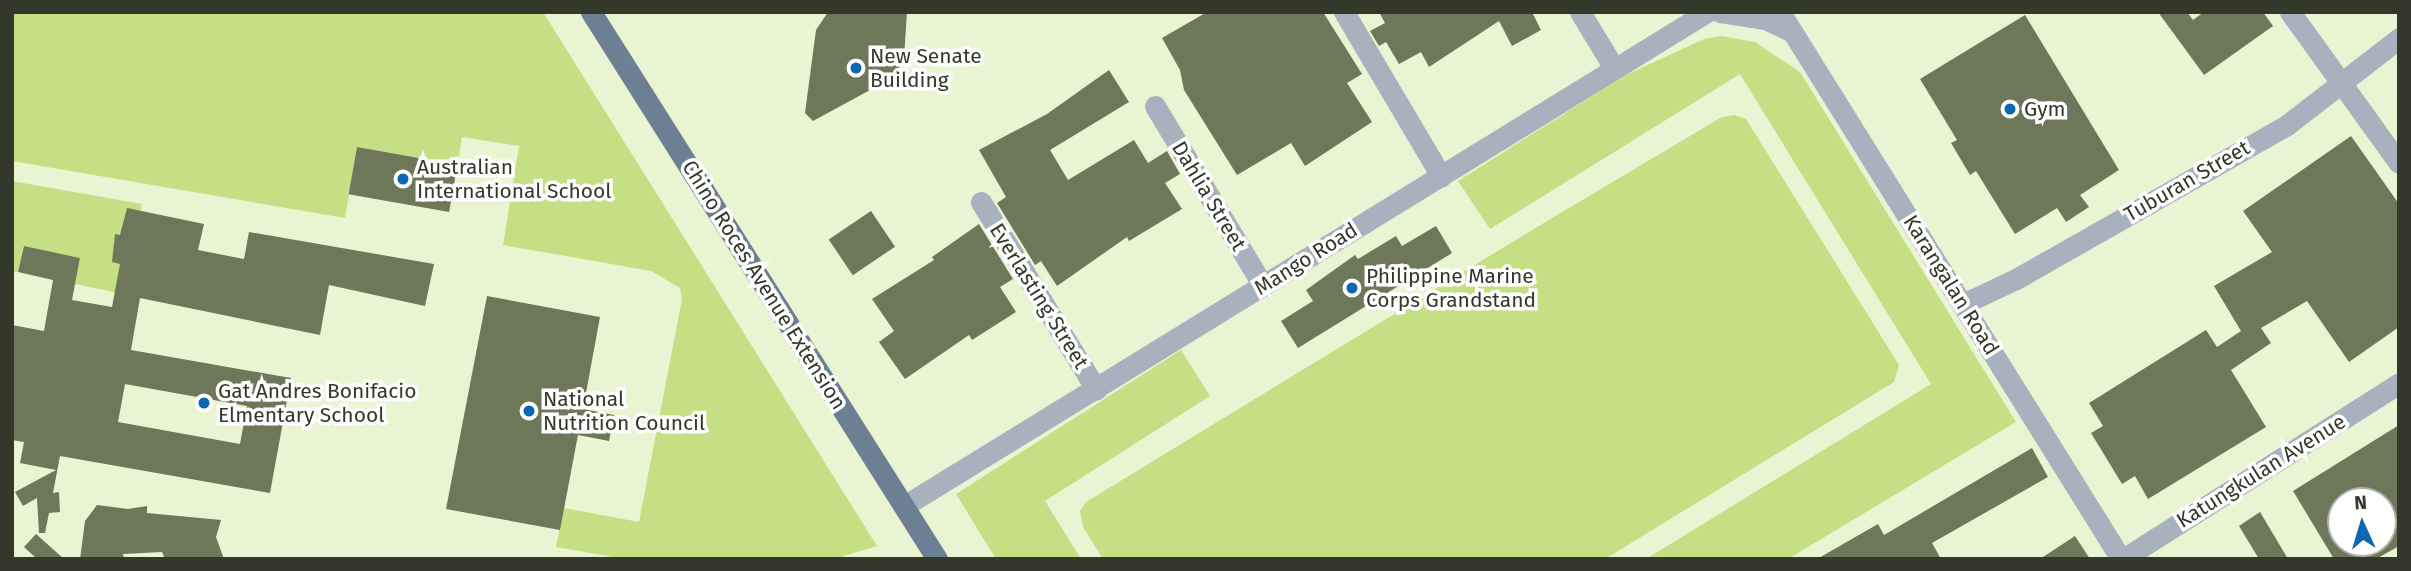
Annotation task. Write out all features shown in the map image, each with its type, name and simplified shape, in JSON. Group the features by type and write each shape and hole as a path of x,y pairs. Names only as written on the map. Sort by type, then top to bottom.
{"main road":[{"name":"Chino Roces Avenue Extension","path":"591,12 937,559"}],"street":[{"path":"1344,12 1441,176"},
{"path":"1580,12 1615,68"},
{"name":"Mango Road","path":"905,506 1707,12"},
{"path":"1720,12 1765,19 1791,31"},
{"name":"Karangalan Road","path":"1780,12 2122,559"},
{"path":"2290,12 2399,163"},
{"name":"Tuburan Street","path":"1963,304 2016,279 2287,124 2399,38"},
{"name":"Dahlia Street","path":"1155,106 1263,286"},
{"name":"Everlasting Street","path":"981,202 1096,389"},
{"name":"Katungkulan Avenue","path":"2122,559 2399,383"}],"green space":[{"path":"12,12 543,12 877,546 834,559 613,557 556,547 564,508 639,522 682,299 680,288 651,271 503,245 519,146 462,137 458,164 357,147 345,218 12,161"},
{"path":"1721,36 1755,42 1800,72 2016,422 1788,559 1646,559 1931,384 1740,74 1490,229 1458,181 1624,76 1704,39"},
{"path":"1734,115 1746,119 1899,365 1894,382 1605,559 1103,559 1083,527 1080,511 1086,502 1547,221 1722,117"},
{"path":"12,181 142,204 123,294 75,284 80,258 24,246 18,272 12,271"},
{"path":"1181,350 1210,396 1045,501 1081,559 996,559 956,494"}],"building":[{"name":"New Senate Building","path":"828,12 907,12 904,57 894,77 813,121 805,113 816,30"},
{"path":"1207,12 1323,12 1362,74 1347,83 1372,122 1305,166 1291,143 1237,175 1184,90 1180,70 1162,38"},
{"path":"1379,12 1532,12 1541,30 1512,46 1499,21 1429,67 1421,52 1399,64 1386,42 1379,46 1370,31 1385,23"},
{"path":"2158,12 2187,12 2193,20 2204,12 2263,12 2273,26 2204,75"},
{"name":"Gym","path":"2025,15 2119,170 2080,195 2089,207 2066,222 2057,208 2015,234 1976,171 1970,175 1951,143 1957,140 1920,79"},
{"path":"1109,70 1129,102 1050,150 1068,180 1134,140 1148,163 1167,151 1180,174 1165,183 1182,209 1129,241 1127,237 1057,286 1041,261 1035,265 997,203 1006,197 979,150 1047,114"},
{"path":"2351,136 2399,204 2399,327 2349,362 2307,301 2261,328 2271,343 2231,370 2266,427 2148,499 2135,476 2122,484 2091,433 2103,426 2089,403 2206,330 2217,347 2241,331 2214,286 2272,252 2243,211"},
{"name":"Australian International School","path":"357,147 457,165 449,212 349,194"},
{"path":"127,208 204,224 198,250 244,259 249,232 434,264 425,306 329,285 320,335 140,298 131,350 291,378 270,493 60,456 53,493 59,492 60,512 49,513 45,533 39,533 37,498 23,506 15,492 56,470 20,463 24,442 12,440 12,325 44,331 53,280 18,272 24,246 80,258 72,300 112,307 120,264 112,262 115,234 120,235","holes":["125,384 247,406 240,444 118,422"]},
{"path":"871,211 895,247 853,275 829,240"},
{"path":"979,224 1013,279 1000,287 1016,312 972,340 969,335 905,379 879,342 894,331 872,299 934,260 932,257"},
{"name":"Philippine Marine Corps Grandstand","path":"1436,226 1452,253 1298,348 1281,321 1313,301 1306,290 1355,255 1358,259 1396,236 1402,246"},
{"name":"National Nutrition Council","path":"487,296 600,317 583,409 614,415 609,441 578,435 560,530 446,509"},
{"path":"2399,425 2399,546 2397,547 2397,487 2327,487 2327,547 2293,491"},
{"path":"2032,448 2048,477 1932,543 1941,559 1817,559 1878,524 1884,535"},
{"path":"97,505 128,509 147,506 147,513 221,520 216,537 224,559 165,559 162,552 123,554 124,559 80,559 85,521"},
{"path":"2260,512 2288,559 2259,559 2239,526"},
{"path":"36,534 64,559 37,559 24,547"},
{"path":"2075,536 2090,559 2040,559"},
{"path":"2333,557 2380,557 2376,559"}],"place":[{"name":"New Senate Building","path":"856,68"},
{"name":"Gym","path":"2010,109"},
{"name":"Australian International School","path":"403,179"},
{"name":"Philippine Marine Corps Grandstand","path":"1352,288"},
{"name":"Gat Andres Bonifacio Elmentary School","path":"204,403"},
{"name":"National Nutrition Council","path":"529,411"}]}
